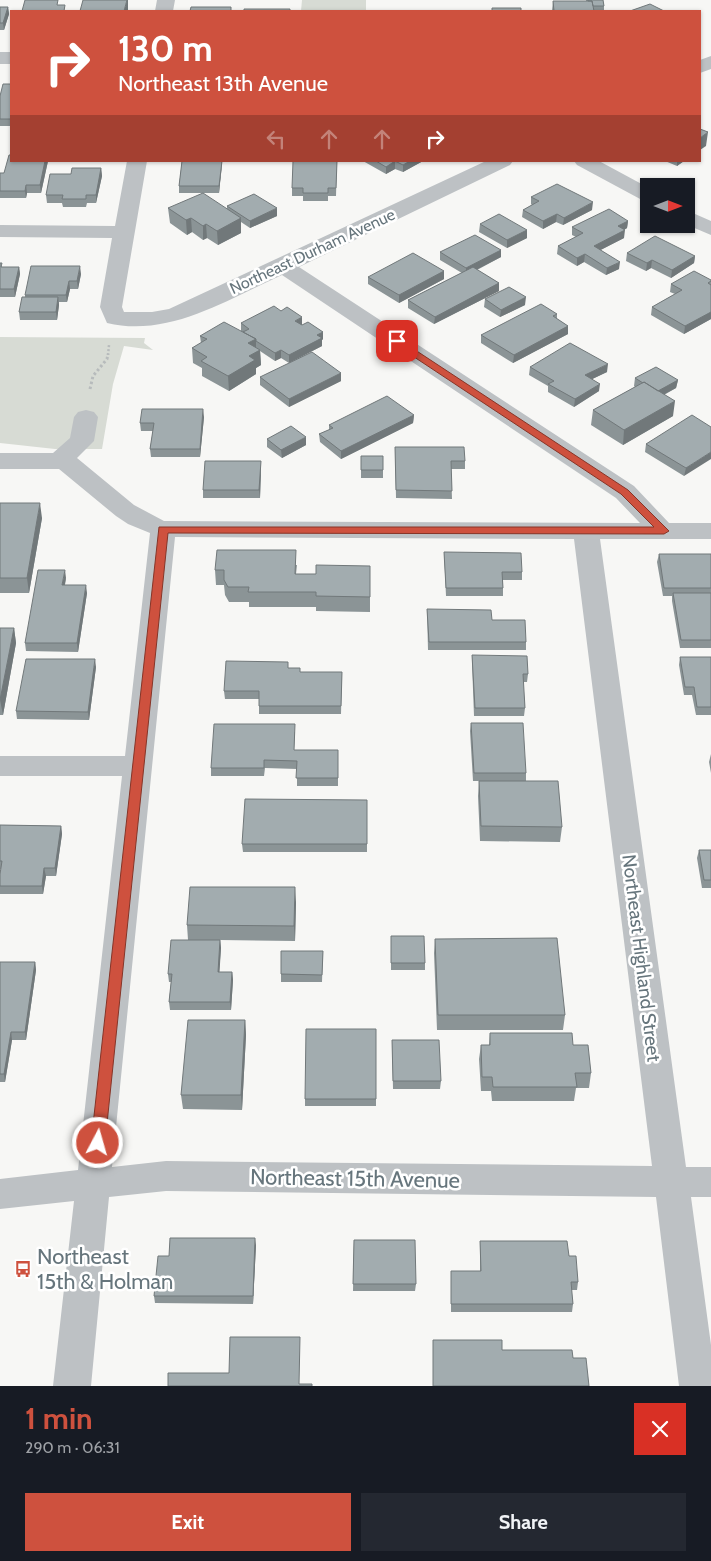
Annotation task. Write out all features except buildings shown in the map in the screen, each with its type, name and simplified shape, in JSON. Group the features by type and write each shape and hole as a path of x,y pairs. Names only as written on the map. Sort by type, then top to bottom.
{"street":[{"path":"115,318 112,298 138,162"},
{"name":"Northeast Durham Avenue","path":"115,318 152,318 174,315 283,266 501,162"},
{"path":"586,162 640,191"},
{"path":"695,221 711,230"},
{"path":"0,232 125,232"},
{"path":"283,266 624,492 664,531"},
{"path":"60,461 82,441 86,416"},
{"path":"0,460 60,461 74,468 144,523 163,529 711,531"},
{"path":"72,1386 163,529"},
{"name":"Northeast Highland Street","path":"586,530 698,1386"},
{"path":"0,766 138,766"},
{"name":"Northeast 15th Avenue","path":"0,1194 166,1176 711,1182"}],"path":[{"path":"86,416 91,382 107,359 115,318"}],"shaded area":[{"path":"302,0 366,0 366,10 301,10"},
{"path":"0,337 145,338 144,343 153,350 124,346 113,384 102,449 55,449 0,443"}],"place":[{"name":"Northeast 15th & Holman","path":"23,1269"}],"route":[{"path":"98,1143 163,529 664,531 624,492 397,341"}]}
